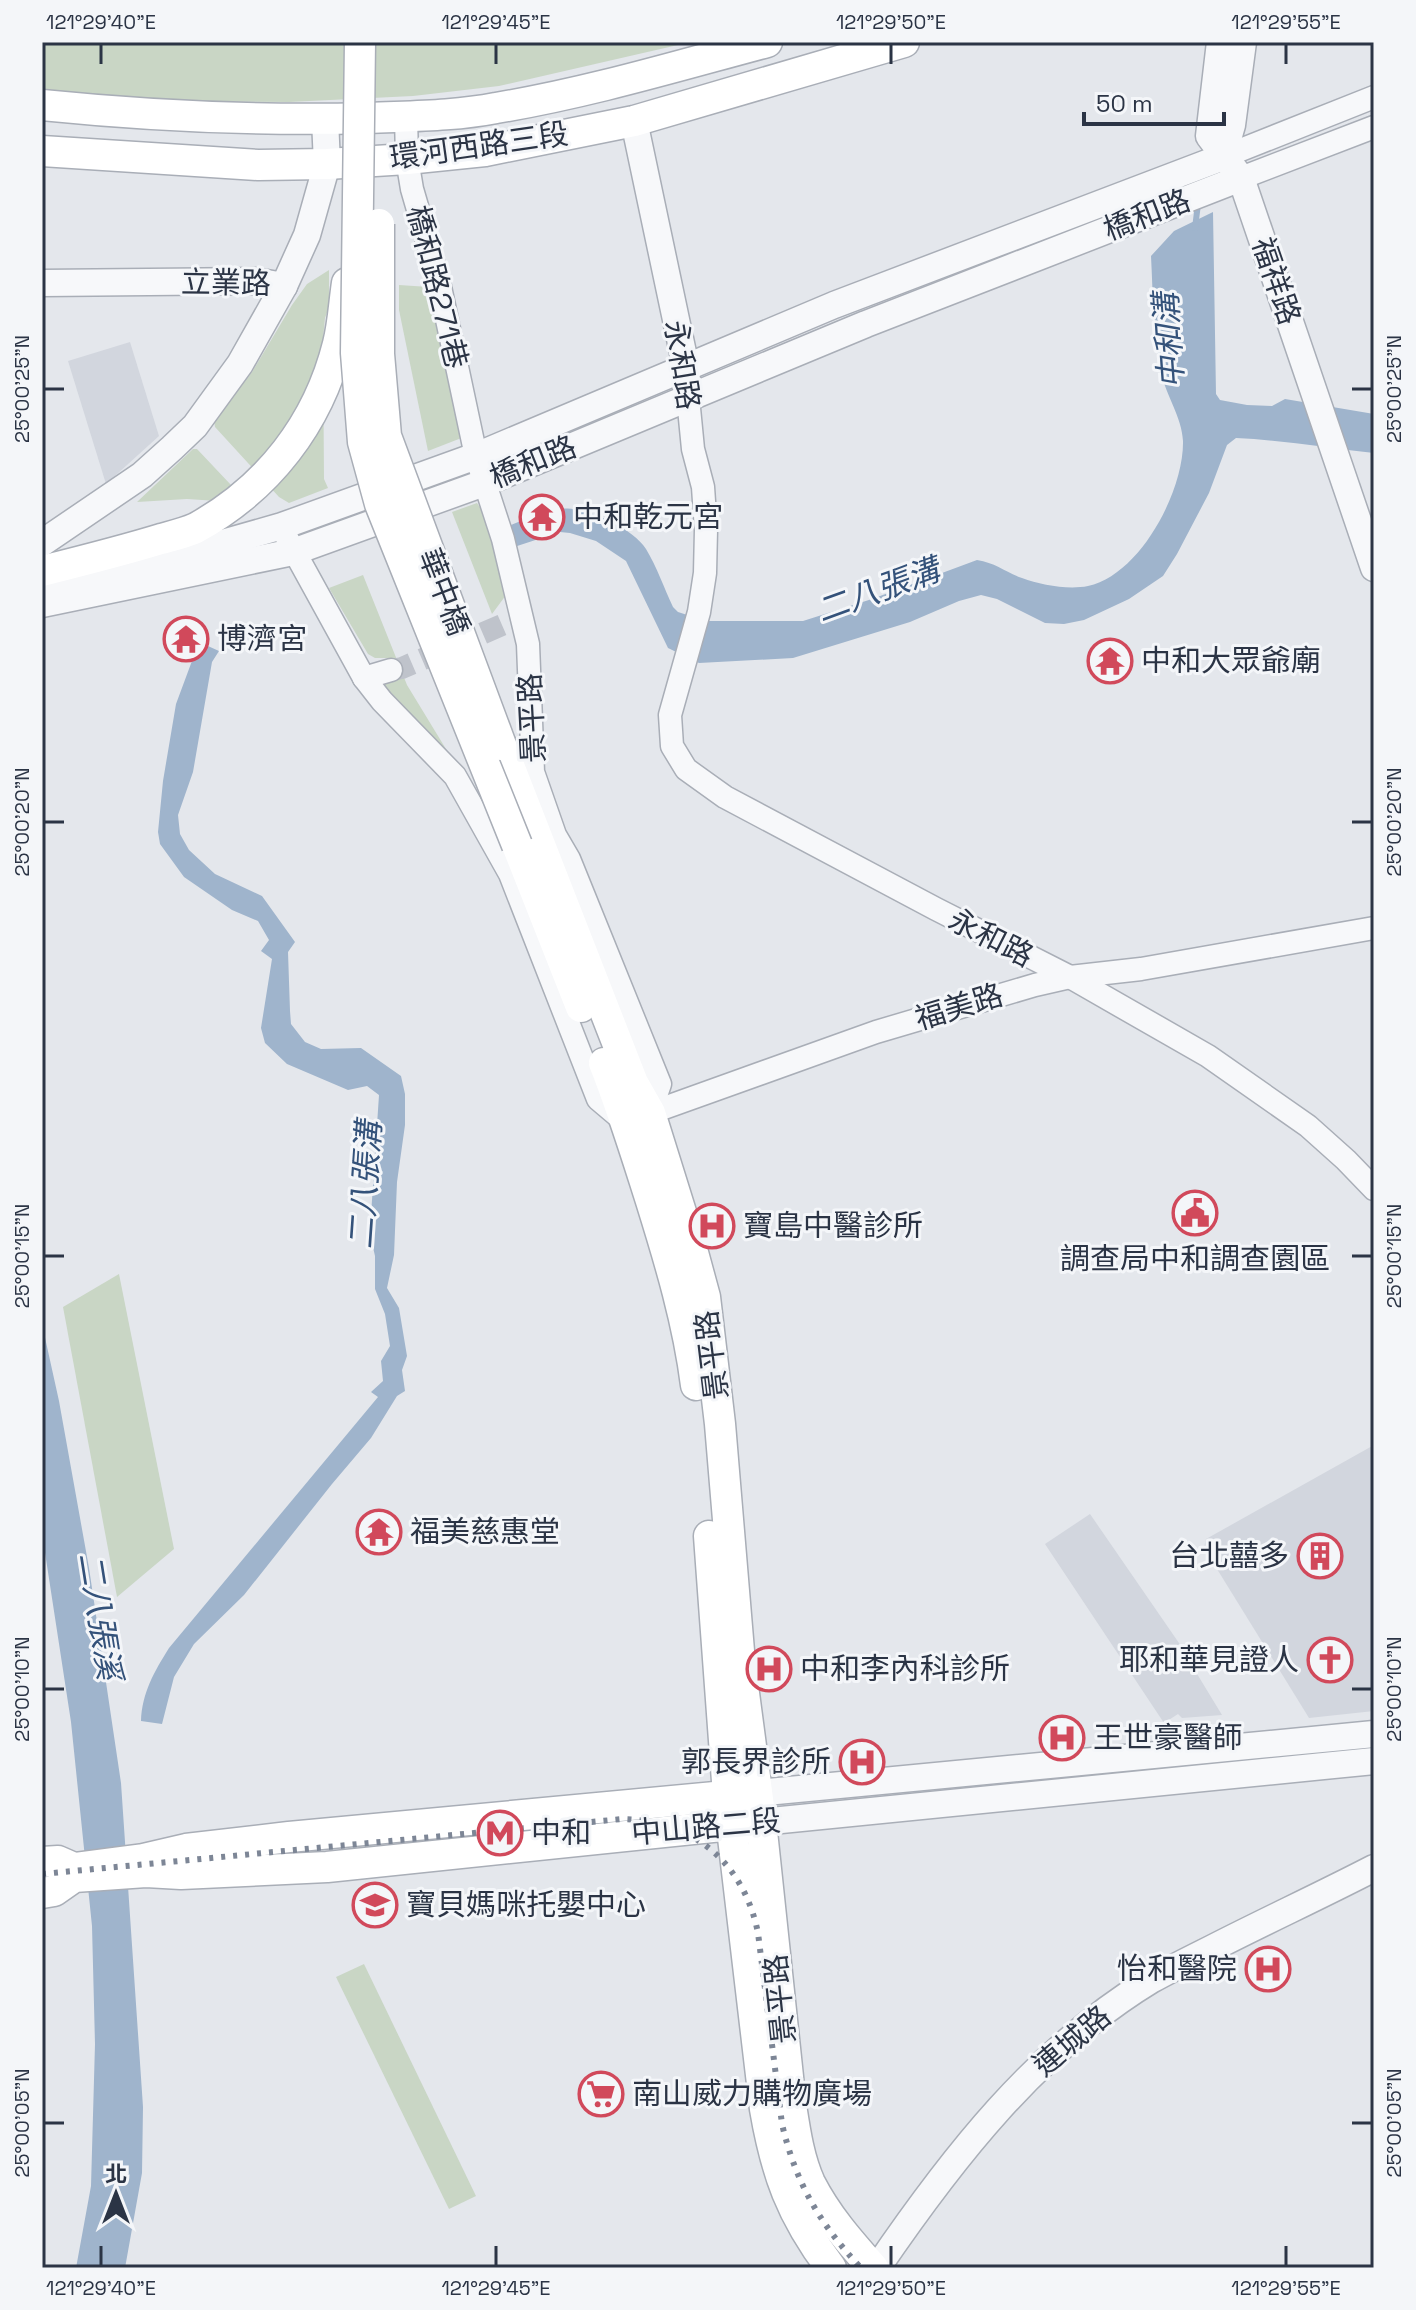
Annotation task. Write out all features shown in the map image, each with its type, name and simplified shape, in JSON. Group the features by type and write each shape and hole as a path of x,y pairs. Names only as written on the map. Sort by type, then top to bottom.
{"main road":[{"name":"華中橋","path":"360,42 356,353 363,442 380,504 639,1119"},
{"name":"華中橋","path":"380,42 379,354 386,436 507,759 624,1087"},
{"name":"環河西路三段","path":"42,105 268,119 406,116 494,109 635,77 767,42"},
{"name":"環河西路三段","path":"42,151 258,165 327,164 485,151 634,121 904,42"},
{"path":"49,574 194,529 238,499 276,465 306,426 338,343 358,206"},
{"name":"景平路","path":"639,1119 689,1238 705,1297 720,1424 740,1663 745,1809 765,2109 772,2153 784,2190 814,2245 831,2268"},
{"name":"景平路","path":"745,1809 798,2146 809,2181 837,2228 875,2268"},
{"name":"中山路二段","path":"42,1893 54,1891 74,1872 144,1866 186,1849 289,1837 745,1809"},
{"name":"中山路二段","path":"42,1862 58,1861 74,1872"}],"street":[{"name":"福祥路","path":"1220,42 1209,136 1241,178 1374,568"},
{"path":"1223,157 1232,125 1243,42"},
{"path":"1223,157 1374,97"},
{"name":"橋和路271巷","path":"406,116 407,159 412,189 439,282 476,456"},
{"name":"立業路","path":"42,283 255,281 284,286 307,235 327,164 325,119"},
{"name":"永和路","path":"634,121 686,367 693,449 703,487 705,573 699,612 670,715 672,746 686,769 725,797 1070,977 1186,1043 1308,1126 1374,1189"},
{"path":"1241,178 1374,127"},
{"name":"橋和路","path":"49,574 184,554 282,526 476,456 834,305 1223,157"},
{"name":"橋和路","path":"42,604 293,552 484,483 866,324 1241,178"},
{"path":"998,242 1009,269"},
{"path":"42,543 142,475 195,426 240,364 284,286"},
{"name":"景平路","path":"476,456 503,539 513,625 528,644 533,772 555,835 569,859 660,1084 639,1119"},
{"path":"282,526 293,552 364,678 382,701 455,776 510,874 598,1099 639,1119"},
{"path":"364,678 391,670"},
{"name":"福美路","path":"639,1119 876,1032 1035,985 1374,928"},
{"name":"中山路二段","path":"745,1809 1374,1734"},
{"name":"中山路二段","path":"745,1809 1374,1761"},
{"name":"連城路","path":"875,2268 915,2211 995,2111 1029,2076 1098,2016 1152,1980 1374,1868"}],"shaded area":[{"path":"130,342 159,436 106,484 68,361"},
{"path":"1374,1445 1374,1711 1309,1718 1204,1548 1206,1539"},
{"path":"1090,1514 1190,1659 1222,1715 1182,1718 1178,1714 1164,1723 1045,1544"}],"green space":[{"path":"42,42 691,42 499,86 413,96 289,102 127,101 42,91"},
{"path":"329,270 329,307 323,339 324,479 328,488 289,503 279,497 215,427 214,420 252,372 307,284"},
{"path":"399,285 429,287 464,437 428,451 399,310"},
{"path":"193,449 197,449 248,503 187,499 137,502"},
{"path":"477,503 485,510 509,591 492,614 452,512"},
{"path":"363,575 407,685 463,777 380,688 381,677 393,677 392,658 375,658 368,654 329,588"},
{"path":"119,1274 174,1549 117,1597 63,1307"},
{"path":"364,1964 476,2196 449,2209 336,1977"}],"water":[{"path":"1213,212 1216,394 1220,400 1272,406 1285,399 1374,414 1374,453 1236,438 1227,445 1209,493 1163,576 1129,599 1084,620 1064,624 1045,623 997,599 981,595 910,622 793,658 699,663 668,648 626,561 596,541 560,532 511,548 504,528 558,509 594,514 640,541 678,612 706,621 803,621 977,560 1029,581 1055,586 1088,586 1107,579 1125,566 1155,528 1176,483 1181,461 1182,432 1158,358 1151,256 1174,231"},
{"path":"199,642 219,651 212,662 193,772 178,815 180,834 189,850 215,874 262,896 295,942 288,952 291,1024 305,1042 321,1049 361,1048 401,1076 405,1094 405,1125 397,1182 394,1255 387,1288 399,1308 407,1356 402,1370 405,1391 397,1396 371,1438 244,1595 194,1644 174,1677 162,1724 141,1721 146,1692 169,1648 378,1397 371,1392 383,1381 381,1361 390,1346 385,1314 375,1289 372,1243 379,1095 367,1086 348,1090 287,1064 265,1043 261,1028 272,959 261,951 269,940 258,921 232,910 184,877 160,844 158,832 163,781 176,704"},
{"path":"42,1324 89,1568 121,1783 143,2107 142,2173 125,2268 76,2268 91,2186 95,2044 92,1926 71,1722 42,1533"}],"waterway":[{"name":"中和溝","path":"1195,228 1198,204"}],"tunnel":[{"path":"391,670 502,625"}],"railway":[{"path":"42,1874 622,1819 648,1821 693,1837 728,1866 751,1908 758,1933 782,2124 794,2166 822,2219 861,2268"}],"place":[{"name":"中和乾元宮","path":"542,517"},
{"name":"博濟宮","path":"186,639"},
{"name":"中和大眾爺廟","path":"1110,661"},
{"name":"調查局中和調查園區","path":"1195,1213"},
{"name":"寶島中醫診所","path":"712,1226"},
{"name":"福美慈惠堂","path":"379,1532"},
{"name":"台北囍多","path":"1320,1556"},
{"name":"耶和華見證人","path":"1330,1660"},
{"name":"中和李內科診所","path":"769,1669"},
{"name":"王世豪醫師","path":"1062,1738"},
{"name":"郭長界診所","path":"862,1762"},
{"name":"中和","path":"500,1833"},
{"name":"寶貝媽咪托嬰中心","path":"375,1905"},
{"name":"怡和醫院","path":"1268,1969"},
{"name":"南山威力購物廣場","path":"601,2094"}],"water label":[{"name":"二八張溝","path":"878,590"},
{"name":"二八張溝","path":"365,1185"},
{"name":"二八張溪","path":"100,1616"}]}
